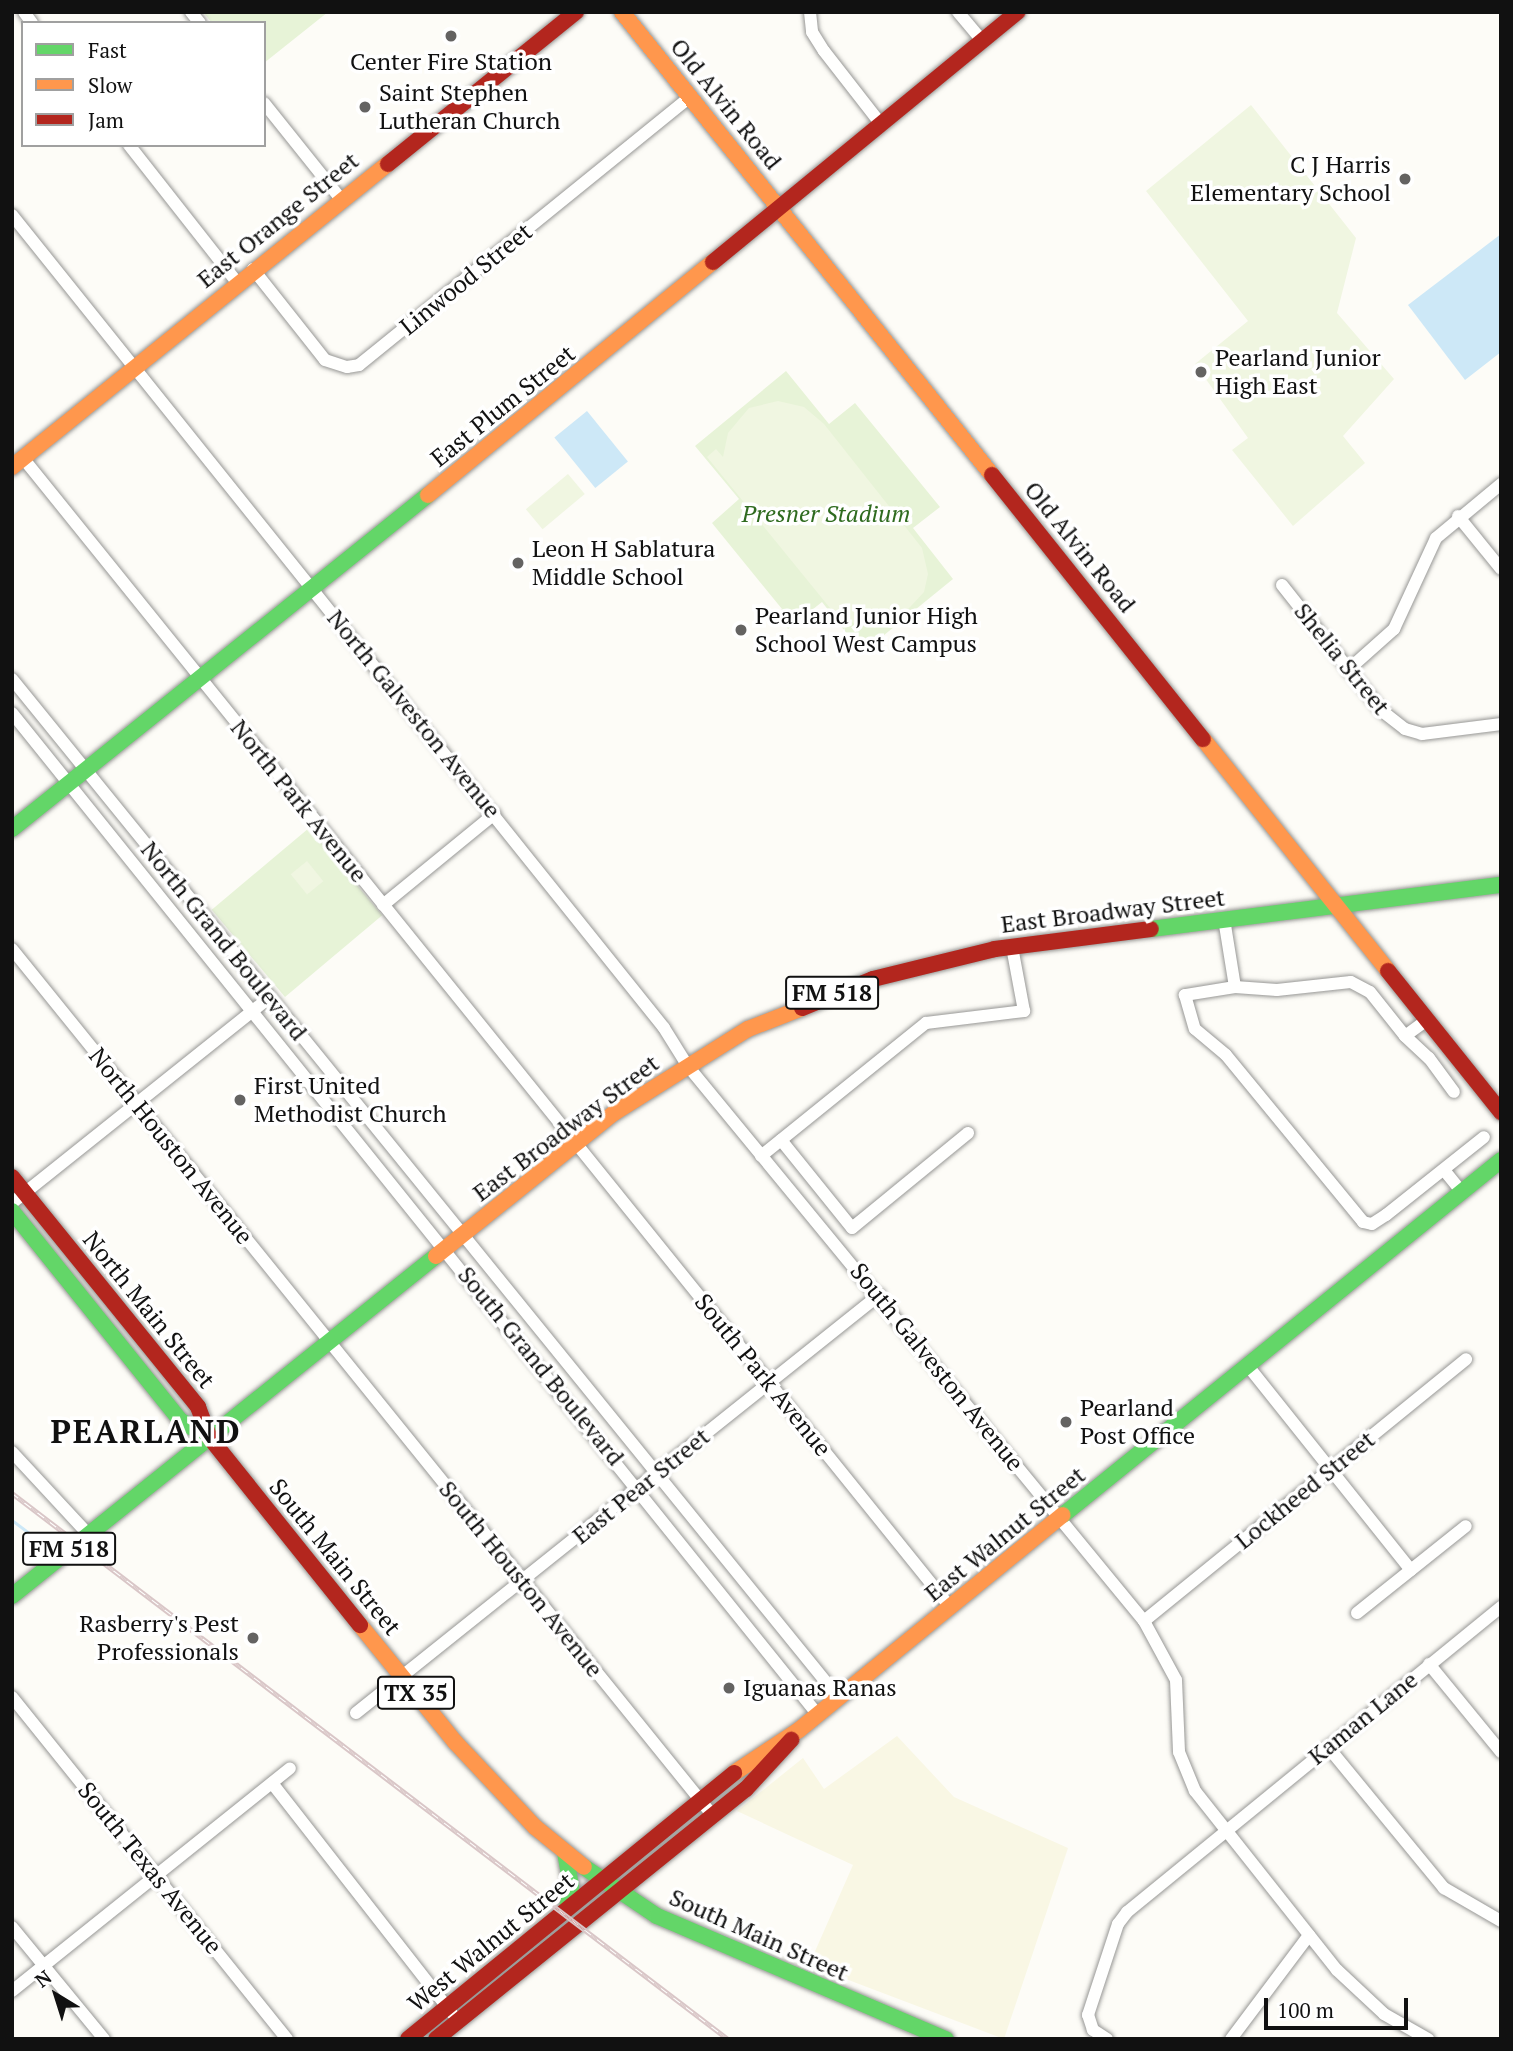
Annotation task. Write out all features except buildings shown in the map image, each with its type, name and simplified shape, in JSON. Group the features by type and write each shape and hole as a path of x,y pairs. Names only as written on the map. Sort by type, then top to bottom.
{"street":[{"name":"East Orange Street","path":"18,462 341,198 576,12"},
{"name":"Old Alvin Road","path":"622,12 1501,1112"},
{"path":"810,12 813,32 824,51 880,123"},
{"path":"958,12 982,41"},
{"name":"East Plum Street","path":"12,829 313,590 1017,12"},
{"name":"Linwood Street","path":"253,269 326,360 347,367 359,365 690,97"},
{"path":"266,105 341,198"},
{"path":"131,147 237,282"},
{"name":"North Galveston Avenue","path":"12,215 664,1028 687,1065"},
{"name":"North Park Avenue","path":"18,462 200,680 576,1144"},
{"path":"1348,670 1394,629 1436,538 1458,516 1501,484"},
{"path":"1458,516 1501,569"},
{"name":"Shelia Street","path":"1282,585 1381,711 1405,729 1422,734 1501,724"},
{"name":"North Grand Boulevard","path":"12,680 463,1236"},
{"name":"North Grand Boulevard","path":"12,713 447,1248"},
{"path":"383,905 494,814"},
{"name":"East Broadway Street","path":"210,1438 576,1144 687,1065 748,1029 837,991 1012,947 1501,885"},
{"path":"1224,919 1234,987"},
{"path":"761,1156 926,1024 1024,1011 1012,947"},
{"name":"North Houston Avenue","path":"12,949 329,1343"},
{"path":"1454,1092 1429,1058 1405,1037 1362,984 1277,990 1234,987 1185,995 1195,1029 1226,1055 1363,1222 1372,1224 1386,1215 1484,1137"},
{"path":"19,1198 270,997"},
{"path":"1405,1037 1429,1019"},
{"name":"South Galveston Avenue","path":"687,1065 879,1295 1144,1621 1176,1680 1177,1737 1182,1765 1195,1791 1356,1991 1402,2033 1428,2039"},
{"path":"781,1140 852,1228 968,1133"},
{"name":"South Park Avenue","path":"576,1144 950,1607"},
{"name":"East Walnut Street","path":"602,1880 753,1758 799,1730 1501,1160"},
{"path":"1444,1170 1462,1192"},
{"name":"North Main Street","path":"12,1177 19,1198 198,1407 210,1438"},
{"name":"North Main Street","path":"12,1211 181,1421 210,1438"},
{"name":"South Grand Boulevard","path":"463,1236 838,1698"},
{"name":"South Grand Boulevard","path":"447,1248 818,1714"},
{"name":"East Pear Street","path":"356,1713 879,1295"},
{"name":"South Houston Avenue","path":"329,1343 713,1816"},
{"name":"Lockheed Street","path":"1144,1621 1466,1359"},
{"path":"1248,1366 1411,1570"},
{"name":"FM 518","path":"12,1596 210,1438"},
{"name":"South Main Street","path":"210,1438 473,1763 565,1852 621,1892 712,1943 946,2039"},
{"path":"12,1452 88,1534"},
{"path":"1357,1613 1466,1526"},
{"name":"Kaman Lane","path":"1107,2039 1093,2031 1088,2015 1118,1924 1150,1889 1501,1607"},
{"path":"1429,1664 1501,1752"},
{"name":"South Texas Avenue","path":"12,1698 287,2039"},
{"name":"East Walnut Street","path":"621,1892 754,1782 799,1730"},
{"path":"1328,1747 1444,1888 1501,1921"},
{"path":"12,1991 290,1768"},
{"path":"272,1783 459,2021"},
{"path":"565,1852 571,1886 567,1908"},
{"name":"West Walnut Street","path":"408,2039 446,2005 602,1880"},
{"name":"West Walnut Street","path":"436,2039 621,1892"},
{"path":"12,1927 104,2039"},
{"path":"1231,2039 1288,1957 1309,1935"}],"shaded area":[{"path":"897,1736 954,1797 1068,1848 1004,2039 809,1965 853,1865 737,1811 803,1758 824,1789"}],"green space":[{"path":"203,12 328,12 266,61 266,21 210,21"},
{"path":"1251,105 1356,238 1337,313 1394,379 1343,436 1365,463 1293,526 1232,450 1248,438 1195,364 1248,321 1146,191"},
{"name":"Presner Stadium","path":"786,371 829,424 855,403 940,507 913,528 953,579 862,653 822,602 788,629 777,613 782,609 712,523 739,499 695,446"},
{"name":"Presner Stadium","path":"778,401 804,407 824,424 922,548 928,574 924,592 897,621 872,626 855,624 830,608 707,457 716,449 723,457 728,433 749,408"},
{"path":"568,474 585,494 543,529 526,509"},
{"path":"309,828 382,915 285,997 212,910"},
{"path":"307,861 323,881 307,894 291,874"}],"water":[{"path":"1501,234 1501,352 1465,380 1408,305"},
{"path":"587,411 628,462 595,488 554,437"}],"waterway":[{"path":"12,1520 42,1543"}],"railway":[{"path":"12,1493 728,2039"}],"traffic: fast":[{"path":"12,829 428,495"},
{"path":"1151,929 1501,885"},
{"path":"1063,1515 1501,1160"},
{"path":"12,1211 181,1421 210,1438"},
{"path":"12,1596 436,1256"},
{"path":"565,1852 571,1886 567,1908"},
{"path":"584,1867 657,1916 946,2039"}],"traffic: slow":[{"path":"622,12 992,475"},
{"path":"12,467 388,164"},
{"path":"428,495 713,262"},
{"path":"1203,739 1388,971"},
{"path":"436,1256 614,1113 748,1029 802,1008"},
{"path":"734,1773 799,1730 1063,1515"},
{"path":"360,1625 455,1742 535,1827 584,1867"}],"traffic: jam":[{"path":"388,164 576,12"},
{"path":"713,262 1017,12"},
{"path":"992,475 1203,739"},
{"path":"802,1008 873,979 995,949 1151,929"},
{"path":"1388,971 1501,1112"},
{"path":"12,1177 198,1407 210,1438 360,1625"},
{"path":"436,2039 746,1789 791,1740"},
{"path":"408,2039 734,1773"}],"place":[{"name":"Center Fire Station","path":"451,36"},
{"name":"Saint Stephen Lutheran Church","path":"365,107"},
{"name":"C J Harris Elementary School","path":"1405,179"},
{"name":"Pearland Junior High East","path":"1201,372"},
{"name":"Leon H Sablatura Middle School","path":"518,563"},
{"name":"Pearland Junior High School West Campus","path":"741,630"},
{"name":"First United Methodist Church","path":"240,1100"},
{"name":"Pearland Post Office","path":"1066,1422"},
{"name":"Rasberry's Pest Professionals","path":"253,1638"},
{"name":"Iguanas Ranas","path":"729,1688"}],"district":[{"name":"PEARLAND","path":"146,1431"}]}
